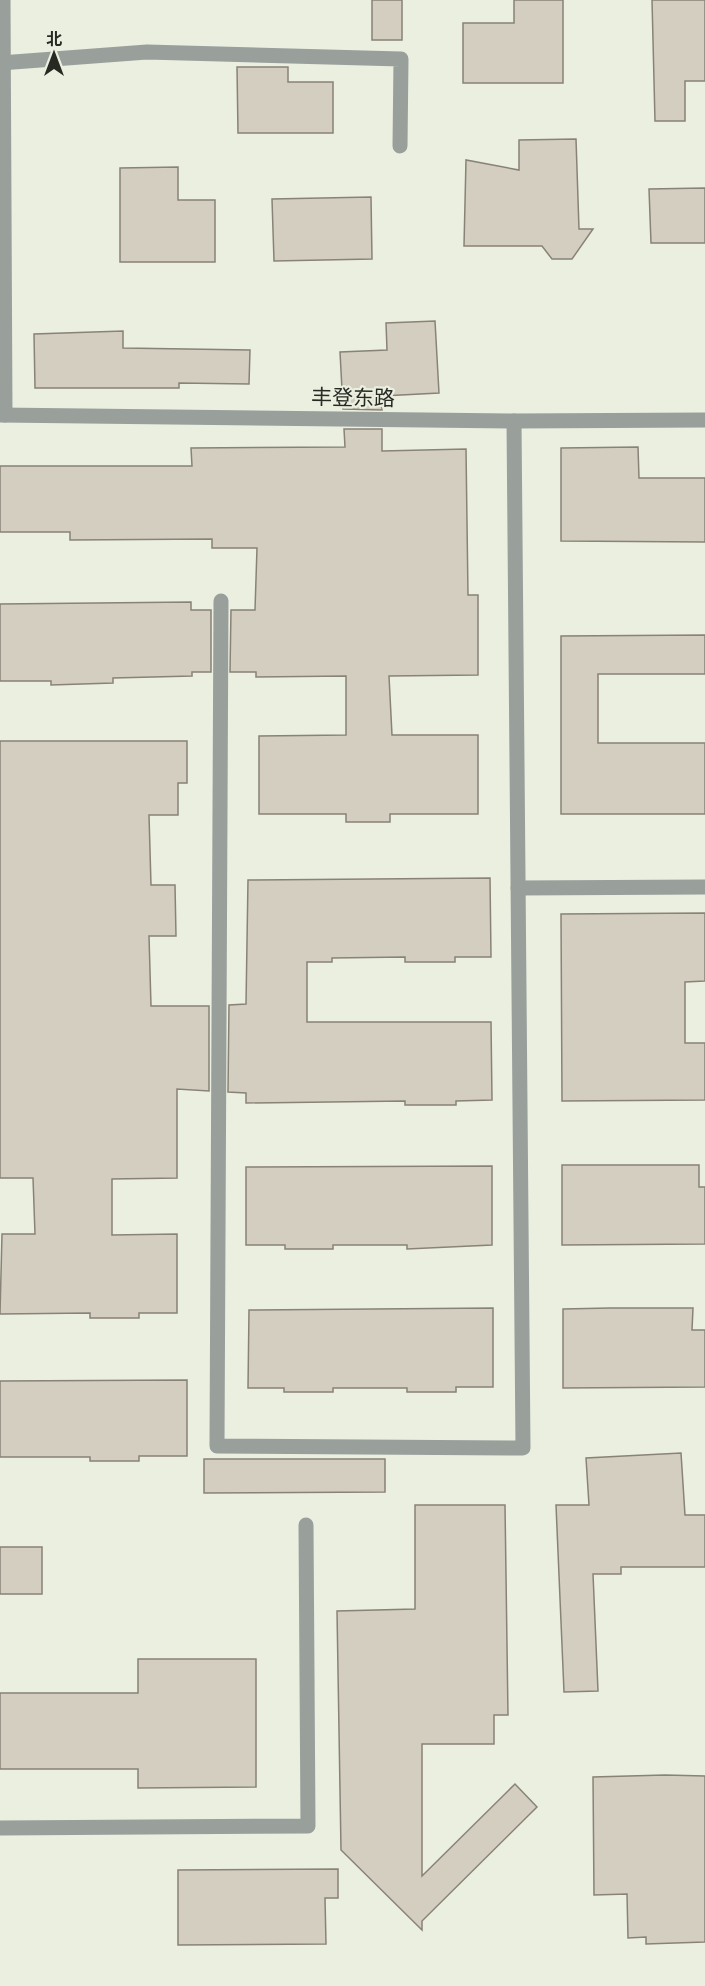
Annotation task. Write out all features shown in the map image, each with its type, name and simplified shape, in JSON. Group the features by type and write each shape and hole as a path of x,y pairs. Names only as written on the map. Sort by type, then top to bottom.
{"street":[{"path":"2,415 1,63 3,0"},
{"path":"1,63 147,52 401,59 400,146"},
{"name":"丰登东路","path":"2,415 514,421 705,420"},
{"path":"222,601 217,1446 523,1448 514,421"},
{"path":"518,888 705,887"},
{"path":"0,1828 308,1826 306,1525"}],"building":[{"path":"372,0 402,0 402,40 372,40"},
{"path":"514,0 563,0 563,83 463,83 463,23 514,23"},
{"path":"652,0 705,0 705,81 685,81 685,121 655,121"},
{"path":"237,67 288,67 288,82 333,82 333,133 238,133"},
{"path":"576,139 579,229 593,229 572,259 552,259 542,246 464,246 466,160 519,170 519,140"},
{"path":"178,167 178,200 215,200 215,262 120,262 120,168"},
{"path":"705,188 705,243 651,243 649,189"},
{"path":"371,197 372,259 274,261 272,199"},
{"path":"435,321 439,393 382,396 382,410 343,409 340,352 387,350 386,323"},
{"path":"123,331 123,348 250,350 249,384 179,383 179,388 35,388 34,334"},
{"path":"344,429 382,429 382,451 466,449 468,595 478,595 478,675 389,676 392,735 478,735 478,814 390,814 390,822 346,822 346,814 259,814 259,736 346,735 346,676 256,677 256,672 230,672 231,610 255,610 257,548 212,548 212,539 70,540 70,532 0,532 0,466 192,466 191,448 345,447"},
{"path":"638,447 639,478 705,478 705,542 561,541 561,448"},
{"path":"191,602 191,610 211,610 211,672 192,672 192,676 113,678 113,683 51,685 51,681 0,681 0,604"},
{"path":"705,635 705,674 598,674 598,743 705,743 705,814 561,814 561,636"},
{"path":"0,741 187,741 187,783 178,783 178,815 149,815 151,885 175,885 176,936 149,936 151,1006 209,1006 209,1091 177,1089 177,1178 112,1179 112,1235 177,1234 177,1313 139,1313 139,1318 90,1318 90,1313 0,1314 2,1234 35,1234 33,1178 0,1178"},
{"path":"490,878 491,957 455,957 455,962 405,962 405,957 332,958 332,962 307,962 307,1022 491,1022 492,1100 456,1101 456,1105 405,1105 405,1101 246,1103 246,1093 228,1092 229,1005 246,1004 248,880"},
{"path":"705,913 705,981 685,982 685,1043 705,1043 705,1100 562,1101 561,914"},
{"path":"562,1165 699,1165 699,1187 705,1187 705,1244 562,1245"},
{"path":"492,1166 492,1245 407,1249 407,1245 333,1245 333,1249 285,1249 285,1245 246,1245 246,1167"},
{"path":"493,1308 493,1387 456,1387 456,1392 407,1392 407,1388 333,1388 333,1392 284,1392 284,1388 248,1388 249,1310"},
{"path":"693,1308 692,1330 705,1330 705,1387 563,1388 563,1309"},
{"path":"187,1380 187,1456 139,1456 139,1461 90,1461 90,1457 0,1457 0,1381"},
{"path":"681,1453 685,1515 705,1515 705,1567 621,1567 621,1574 593,1574 598,1691 564,1692 556,1505 589,1505 586,1458"},
{"path":"204,1459 385,1459 385,1492 204,1493"},
{"path":"415,1505 505,1505 508,1715 494,1715 494,1744 422,1744 422,1876 515,1784 537,1807 422,1921 422,1930 341,1850 337,1611 415,1609"},
{"path":"0,1547 42,1547 42,1594 0,1594"},
{"path":"138,1659 256,1659 256,1787 138,1788 138,1769 0,1769 0,1693 138,1693"},
{"path":"705,1776 705,1942 646,1944 646,1937 628,1938 627,1894 594,1895 593,1777"},
{"path":"338,1869 338,1898 325,1898 326,1944 178,1945 178,1870"}]}
